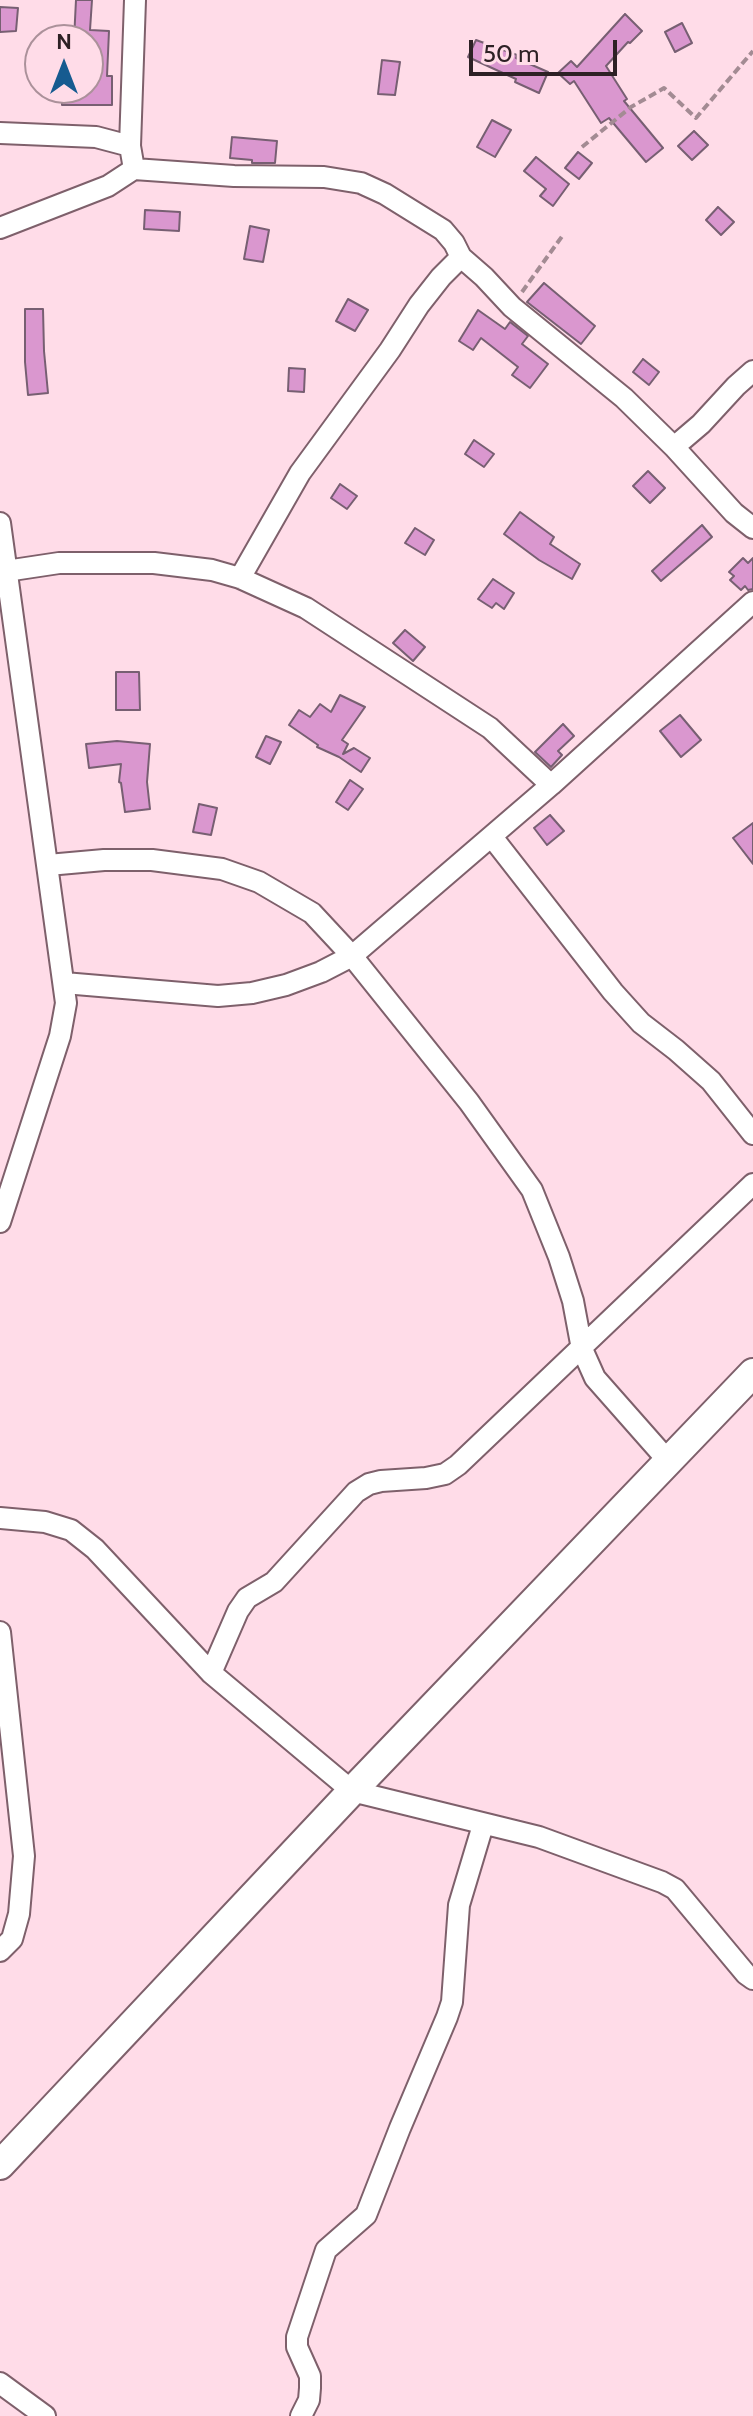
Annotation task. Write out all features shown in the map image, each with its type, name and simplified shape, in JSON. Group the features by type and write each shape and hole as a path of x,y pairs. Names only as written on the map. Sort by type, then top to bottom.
{"highway":[{"path":"0,2165 352,1791 670,1463 753,1373"}],"street":[{"path":"134,169 130,146 135,0"},
{"path":"0,133 96,137 130,146"},
{"path":"0,228 108,186 134,169 234,176 324,177 361,183 443,230 461,257 512,307 624,398 734,513 753,528"},
{"path":"240,578 300,473 419,305 461,257"},
{"path":"674,447 753,371"},
{"path":"0,523 66,1003 60,1036 0,1222"},
{"path":"6,571 59,563 142,563 212,570 240,578 306,608 490,728 551,785"},
{"path":"64,983 218,996 252,993 286,985 352,956 551,785 753,602"},
{"path":"492,837 613,992 641,1023 711,1081 753,1134"},
{"path":"48,865 152,860 222,869 259,882 312,913 352,956 469,1102 532,1190 559,1257 573,1301 582,1349 595,1378 670,1463"},
{"path":"211,1673 238,1611 247,1598 274,1582 356,1492 381,1481 445,1474 458,1465 753,1184"},
{"path":"0,1518 45,1522 71,1530 95,1549 211,1673 352,1791 539,1837 662,1882 675,1889 753,1979"},
{"path":"0,1632 24,1856 19,1914 12,1939 0,1951"},
{"path":"301,2416 309,2400 310,2376 297,2347 297,2337 326,2250 366,2215 447,2017 452,2002 459,1905 483,1825"},
{"path":"0,2383 45,2416"}],"path":[{"path":"582,147 631,107 664,88 696,118 753,51"},
{"path":"512,307 563,235"}],"building":[{"path":"76,0 92,0 90,24 75,24"},
{"path":"0,7 18,8 16,31 0,32"},
{"path":"625,14 642,31 606,66 627,99 624,101 663,148 646,162 609,118 601,123 574,81 570,84 558,73 571,61 577,67"},
{"path":"682,23 692,43 675,52 665,32"},
{"path":"104,31 109,31 107,76 112,76 112,105 62,105 104,104"},
{"path":"476,40 517,55 516,58 548,72 539,93 468,57"},
{"path":"382,60 400,62 395,95 378,94"},
{"path":"492,120 511,130 495,157 477,147"},
{"path":"694,131 708,145 692,160 678,146"},
{"path":"232,137 277,141 275,163 252,163 252,160 230,158"},
{"path":"578,152 592,163 579,179 565,168"},
{"path":"536,157 569,184 553,206 540,196 546,189 524,171"},
{"path":"718,207 734,222 721,235 706,220"},
{"path":"145,210 180,212 179,231 144,229"},
{"path":"250,226 269,230 263,262 244,259"},
{"path":"544,283 595,326 581,344 527,302"},
{"path":"348,299 368,310 355,331 336,321"},
{"path":"25,309 43,309 48,393 28,395"},
{"path":"478,310 505,329 510,322 528,336 522,344 548,364 530,388 512,375 518,367 481,338 473,350 459,341"},
{"path":"643,359 659,372 649,385 633,372"},
{"path":"289,368 305,369 304,392 288,391"},
{"path":"474,440 494,454 484,467 465,454"},
{"path":"648,471 665,488 650,503 633,486"},
{"path":"340,484 357,496 347,509 331,498"},
{"path":"520,512 554,537 550,544 580,564 572,579 504,534"},
{"path":"702,525 712,537 661,581 652,571"},
{"path":"415,528 434,540 425,555 405,543"},
{"path":"743,558 748,563 753,558 753,589 748,590 745,586 741,590 730,580 734,576 729,572"},
{"path":"493,579 514,593 504,609 496,603 492,608 478,599"},
{"path":"405,630 425,647 413,661 393,643"},
{"path":"116,672 139,672 140,710 116,710"},
{"path":"340,695 365,707 342,740 348,744 343,754 354,748 370,758 361,772 317,747 289,725 299,710 310,717 320,704 331,712"},
{"path":"680,715 701,740 681,757 660,731"},
{"path":"563,724 574,736 558,751 562,755 551,767 535,752"},
{"path":"266,736 281,742 270,764 256,757"},
{"path":"117,741 150,744 147,782 150,809 125,812 119,782 121,764 89,768 86,744"},
{"path":"350,780 363,789 348,810 336,802"},
{"path":"199,804 217,808 211,835 193,832"},
{"path":"550,815 564,831 547,845 534,828"},
{"path":"753,823 753,864 733,838"}]}
